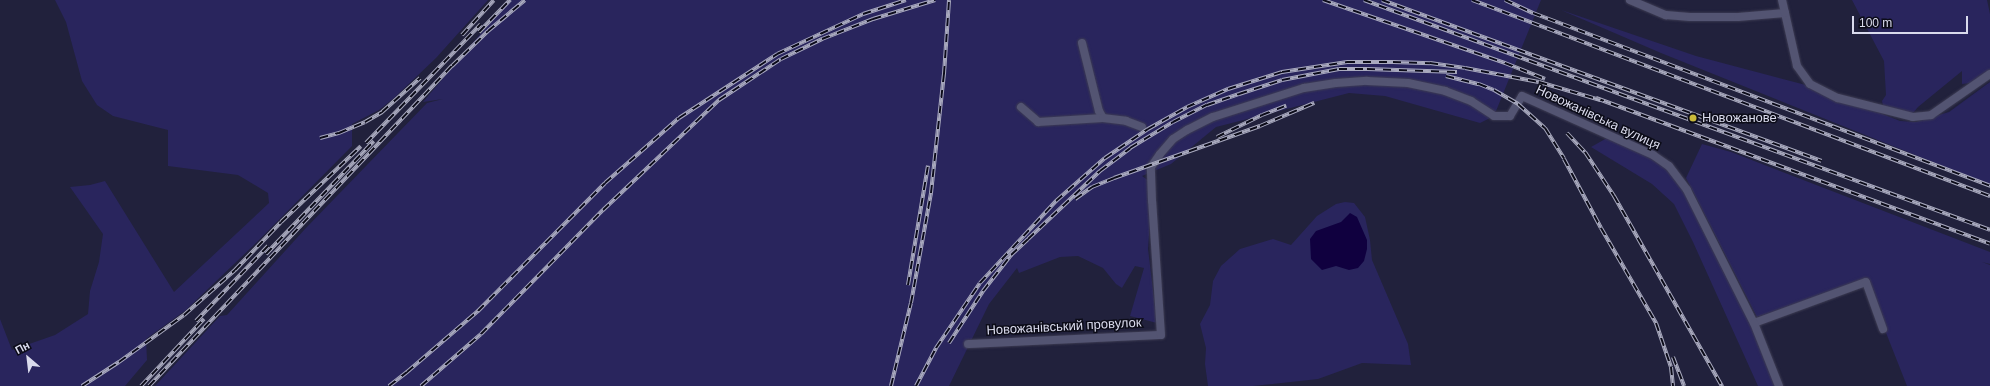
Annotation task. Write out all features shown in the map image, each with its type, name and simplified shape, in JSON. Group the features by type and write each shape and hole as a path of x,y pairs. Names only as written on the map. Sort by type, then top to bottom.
{"street":[{"path":"1630,0 1666,15 1690,17 1738,17 1785,13"},
{"path":"1782,0 1797,66 1810,84 1838,98 1913,117 1931,115 1990,74"},
{"path":"1082,43 1098,111 1103,118"},
{"name":"Новожанівська вулиця","path":"1161,335 1151,167 1173,139 1213,116 1304,88 1336,83 1367,81 1408,83 1445,91 1471,101 1494,116 1510,116 1522,96 1653,155 1669,166 1687,190 1754,323 1779,386"},
{"path":"1021,106 1038,122 1103,118 1126,121 1142,126"},
{"path":"1754,323 1866,282 1883,329"},
{"name":"Новожанівський провулок","path":"968,344 1161,335"}],"shaded area":[{"path":"55,0 488,0 436,58 394,98 379,110 352,124 352,146 257,242 186,310 146,339 147,360 125,386 0,386 0,319 12,350 55,335 88,314 90,291 99,262 103,234 70,187 90,185 105,181 174,292 269,203 268,193 238,175 168,166 168,130 113,116 97,105 82,81 66,22"},
{"path":"509,0 1541,0 1494,116 1480,123 1385,96 1349,93 1216,127 1171,164 1142,176 1149,181 1151,207 1148,249 1157,323 1130,316 1144,268 1135,266 1122,288 1116,284 1103,268 1078,256 1060,257 1019,273 1017,268 989,304 949,386 155,386 220,316 227,315 305,229 427,103 443,99 423,102"},
{"path":"1852,0 1987,0 1990,14 1990,72 1980,82 1962,84 1962,71 1918,107 1913,113 1884,110 1882,101 1886,95 1884,61"},
{"path":"1561,10 1696,56 1817,88 1900,121 1916,122 1949,112 1990,82 1990,185 1661,53"},
{"path":"1607,138 1658,159 1680,181 1754,323 1779,386 1758,386 1693,242 1674,204 1652,184 1591,147"},
{"path":"1702,144 1731,152 1990,252 1990,264 1982,262 1990,265 1990,386 1907,386 1866,282 1757,317 1686,178"},
{"path":"1345,202 1354,203 1365,217 1370,240 1372,260 1408,344 1411,365 1362,363 1318,379 1253,386 1208,386 1205,364 1206,348 1200,324 1210,305 1213,281 1221,266 1240,249 1273,239 1291,245 1317,216 1336,204"},
{"path":"1350,213 1357,217 1367,240 1367,249 1364,261 1358,268 1349,270 1336,266 1322,270 1311,259 1310,239 1316,231 1341,222"}],"railway":[{"path":"462,35 494,0"},
{"path":"479,32 510,0"},
{"path":"149,386 452,66 488,31 525,0"},
{"path":"389,386 478,311 605,183 679,118 777,54 863,14 906,0"},
{"path":"421,386 481,334 603,210 719,100 781,59 822,39 873,19 935,0"},
{"path":"891,386 911,303 931,193 944,74 949,0"},
{"path":"1323,0 1505,63 1545,79"},
{"path":"1364,0 1990,230"},
{"path":"1382,0 1821,161"},
{"path":"1472,0 1990,196"},
{"path":"1505,0 1533,13 1990,186"},
{"path":"366,143 481,24"},
{"path":"916,386 936,348 980,283 1056,201 1105,158 1148,129 1187,107 1228,89 1282,72 1347,62 1430,63 1539,82 1600,100"},
{"path":"949,343 983,291 1011,255 1100,171 1130,148 1173,122 1207,105 1282,80 1339,69 1457,72"},
{"path":"1446,76 1479,84 1494,90 1518,104 1545,128 1656,323 1671,367 1673,386"},
{"path":"320,138 339,133 365,122 382,112 420,78"},
{"path":"1596,98 1990,244"},
{"path":"1075,199 1092,187 1114,178 1260,126 1314,103"},
{"path":"1217,137 1262,115 1286,106"},
{"path":"1567,133 1585,152 1614,196 1722,386"},
{"path":"266,254 374,141"},
{"path":"82,386 119,362 184,315 235,270 281,222 361,146"},
{"path":"908,285 928,166"},
{"path":"196,321 268,246"},
{"path":"141,386 204,319"},
{"path":"1673,357 1684,386"}],"place":[{"name":"Новожанове","path":"1693,118"}]}
